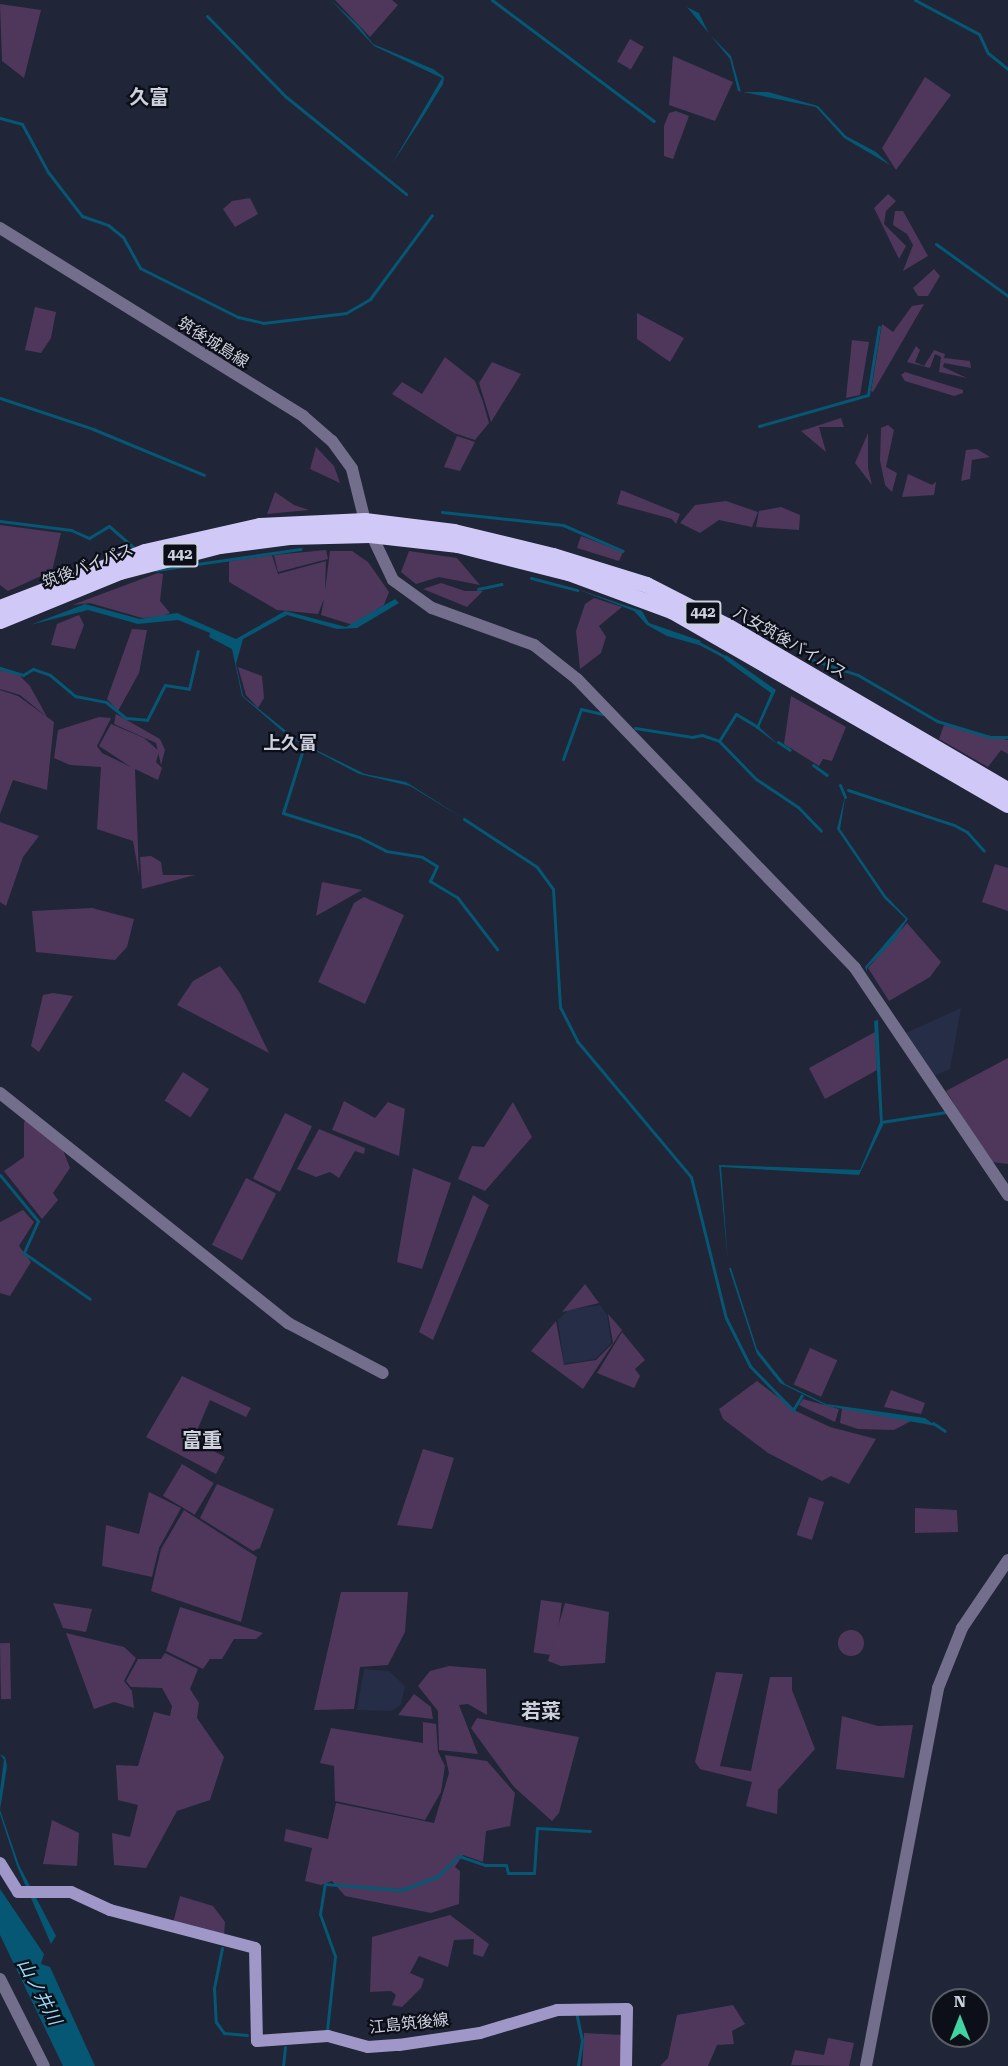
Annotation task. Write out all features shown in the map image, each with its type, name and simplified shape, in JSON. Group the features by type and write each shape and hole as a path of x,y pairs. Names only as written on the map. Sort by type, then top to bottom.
{"highway":[{"name":"筑後バイパス","path":"0,608 70,585 220,546 368,528"},
{"name":"八女筑後バイパス","path":"368,528 487,539 647,585 727,626 1008,790"},
{"name":"八女筑後バイパス","path":"368,528 524,560 661,606 714,632 1008,805"},
{"name":"筑後バイパス","path":"0,621 70,585"}],"main road":[{"name":"江島筑後線","path":"0,1863 18,1892 70,1892 110,1910 255,1948 257,2042 328,2036 368,2048 480,2033 557,2010 627,2009 626,2066"}],"street":[{"name":"筑後城島線","path":"0,228 311,422 332,441 352,469 368,528 393,580 412,597 534,645 579,682 855,968 1008,1196"},
{"path":"0,1093 288,1323 383,1373"},
{"path":"866,2066 938,1688 962,1628 1008,1560"},
{"path":"0,1979 44,2066"}],"shaded area":[{"path":"335,0 392,0 398,5 370,37"},
{"path":"0,4 41,10 24,78 2,61"},
{"path":"630,39 644,47 631,70 617,62"},
{"path":"673,56 733,82 715,121 669,105"},
{"path":"925,77 951,95 896,170 882,148"},
{"path":"676,111 689,116 673,159 664,156 664,126 669,113"},
{"path":"888,194 896,201 886,211 884,224 906,246 899,259 874,208"},
{"path":"250,198 258,214 235,227 223,209 232,201"},
{"path":"895,211 903,211 928,256 903,271 913,245 907,234 893,225"},
{"path":"934,269 940,276 928,296 918,296 913,288"},
{"path":"924,304 873,392 871,391 882,324 893,332 912,306"},
{"path":"35,307 56,312 51,338 41,353 25,350"},
{"path":"637,313 684,338 670,362 637,339"},
{"path":"852,340 869,342 860,395 846,398"},
{"path":"916,346 920,350 915,362 924,366 934,350 945,354 944,358 970,361 971,368 944,363 943,367 967,378 939,372 941,357 935,354 930,368 907,362"},
{"path":"445,357 475,381 483,402 489,423 475,440 454,433 392,394 402,382 422,394"},
{"path":"492,362 521,374 491,422 479,383"},
{"path":"905,372 963,390 963,393 954,396 905,381 901,375"},
{"path":"841,418 844,427 819,427 826,452 801,431"},
{"path":"888,425 894,430 886,467 897,473 892,492 885,485 880,460 881,428"},
{"path":"868,433 868,468 872,485 855,463"},
{"path":"457,436 475,442 460,471 444,467"},
{"path":"316,447 334,466 340,483 310,469"},
{"path":"977,449 990,457 972,460 970,479 961,481 966,450"},
{"path":"908,474 932,485 936,482 934,495 902,497"},
{"path":"621,490 680,514 676,524 672,519 617,504"},
{"path":"275,492 294,505 309,510 267,514"},
{"path":"726,501 758,512 752,527 719,520 700,533 680,523 695,505"},
{"path":"781,507 800,515 799,530 756,527 759,511"},
{"path":"0,525 61,533 52,571 8,591 0,585"},
{"path":"581,536 623,552 619,561 577,548"},
{"path":"326,550 328,559 278,572 274,555"},
{"path":"330,551 352,551 368,562 389,592 384,605 353,625 321,615 324,599 318,614 277,610 229,582 229,561 272,555 278,574 326,561 325,591"},
{"path":"409,551 457,558 480,585 439,577 416,584 401,572"},
{"path":"158,573 163,574 160,601 170,613 161,617 142,618 90,603 72,605"},
{"path":"441,583 465,591 483,591 467,607 423,589"},
{"path":"594,598 622,607 599,626 606,637 601,653 580,669 576,631 585,604"},
{"path":"79,615 84,625 75,649 51,645 57,624"},
{"path":"132,629 147,630 139,673 118,711 107,699"},
{"path":"238,667 262,676 264,698 258,708 246,695"},
{"path":"0,670 18,674 30,686 47,717 20,695 0,689"},
{"path":"0,690 18,696 54,722 47,790 13,780 0,814"},
{"path":"791,696 846,727 832,761 823,759 819,766 784,744"},
{"path":"116,714 160,739 165,750 161,765 156,743 114,724"},
{"path":"99,717 111,718 97,746 102,753 131,767 99,746 111,724 144,738 159,751 156,762 162,768 158,780 135,769 139,875 133,841 97,829 101,767 70,765 54,758 58,730"},
{"path":"944,725 1008,740 1008,754 1001,750 988,767 939,739"},
{"path":"0,822 39,836 23,857 6,906 0,902"},
{"path":"151,856 161,862 163,875 195,875 142,889 140,857"},
{"path":"995,864 1008,868 1008,911 982,902"},
{"path":"322,882 362,890 316,916"},
{"path":"364,897 404,915 365,1004 318,982 354,903"},
{"path":"92,908 134,919 127,947 115,960 36,952 32,911"},
{"path":"907,923 941,962 930,977 889,1001 868,968"},
{"path":"220,966 240,993 269,1053 177,1005 193,981"},
{"path":"53,993 73,996 39,1052 31,1046 43,995"},
{"path":"961,1008 950,1069 934,1076 906,1033"},
{"path":"875,1032 877,1070 825,1099 809,1068"},
{"path":"1008,1058 1008,1164 991,1162 946,1091"},
{"path":"183,1072 209,1089 190,1117 164,1101"},
{"path":"344,1101 375,1118 388,1102 405,1109 399,1156 332,1130"},
{"path":"513,1102 532,1137 485,1191 458,1179 472,1146 484,1147"},
{"path":"285,1113 312,1126 280,1192 253,1179"},
{"path":"29,1118 61,1145 70,1168 53,1193 58,1200 42,1219 4,1171 24,1157 24,1122"},
{"path":"319,1129 365,1148 364,1154 355,1151 339,1178 330,1172 316,1177 297,1169"},
{"path":"413,1168 451,1183 422,1269 397,1262"},
{"path":"246,1178 276,1193 242,1260 212,1245"},
{"path":"473,1195 489,1205 433,1340 419,1332"},
{"path":"23,1210 34,1222 19,1246 31,1262 10,1296 0,1293 0,1222"},
{"path":"585,1284 599,1303 562,1312"},
{"path":"600,1305 607,1315 611,1343 595,1359 564,1364 558,1320 568,1310"},
{"path":"608,1314 622,1330 583,1389 531,1351 556,1321 564,1365 596,1360 613,1343"},
{"path":"622,1332 645,1360 635,1369 640,1376 634,1388 597,1373"},
{"path":"810,1348 837,1360 821,1397 794,1385"},
{"path":"182,1376 251,1408 246,1417 210,1400 193,1440 225,1457 216,1474 146,1437"},
{"path":"757,1381 796,1411 830,1427 876,1439 849,1484 831,1476 822,1481 768,1453 723,1419 719,1409"},
{"path":"891,1390 925,1403 921,1414 884,1407"},
{"path":"803,1399 839,1409 835,1422 799,1405"},
{"path":"842,1408 913,1420 894,1430 858,1429 840,1423"},
{"path":"423,1449 454,1458 432,1529 397,1525"},
{"path":"182,1464 214,1483 195,1515 163,1496"},
{"path":"217,1484 274,1509 260,1548 253,1551 200,1518"},
{"path":"149,1492 181,1508 159,1548 152,1577 102,1566 106,1525 139,1534"},
{"path":"809,1497 824,1502 812,1540 797,1535"},
{"path":"915,1508 957,1510 958,1532 915,1533"},
{"path":"184,1510 257,1557 241,1622 151,1591 161,1549"},
{"path":"341,1592 408,1592 405,1632 388,1665 360,1667 354,1709 314,1710"},
{"path":"541,1600 562,1603 554,1655 534,1652"},
{"path":"53,1603 92,1609 86,1632 63,1628"},
{"path":"565,1603 609,1612 605,1663 561,1666 548,1661"},
{"path":"180,1607 263,1633 256,1639 234,1639 222,1659 210,1659 203,1669 166,1651"},
{"path":"851,1630 860,1634 864,1643 860,1652 851,1656 842,1652 838,1643 842,1634"},
{"path":"66,1633 124,1647 136,1658 124,1681 132,1691 134,1708 114,1702 94,1709"},
{"path":"0,1643 10,1643 11,1699 1,1699"},
{"path":"165,1653 198,1669 190,1689 199,1703 197,1718 224,1757 210,1800 177,1811 146,1868 114,1865 112,1833 130,1837 138,1805 118,1800 116,1765 138,1766 154,1712 170,1716 172,1706 162,1688 131,1687 126,1681 138,1659 161,1659"},
{"path":"449,1666 486,1669 487,1715 468,1704 459,1705 478,1754 439,1750 438,1711 418,1686 430,1671"},
{"path":"364,1669 389,1671 405,1686 401,1705 392,1711 357,1710"},
{"path":"716,1672 743,1674 720,1766 751,1771 770,1677 792,1677 792,1690 815,1749 778,1790 777,1814 746,1806 752,1782 700,1769 695,1762"},
{"path":"414,1694 431,1707 433,1719 398,1715"},
{"path":"842,1716 878,1726 913,1725 904,1778 836,1769"},
{"path":"477,1718 579,1737 559,1813 552,1821 514,1787 471,1728"},
{"path":"423,1722 436,1724 438,1752 445,1766 441,1792 425,1820 335,1801 334,1766 320,1763 331,1728 423,1743"},
{"path":"445,1755 487,1761 515,1793 510,1826 486,1831 483,1862 463,1855 455,1867 460,1871 459,1904 431,1913 345,1896 332,1881 321,1885 305,1881 312,1848 284,1841 286,1829 328,1839 336,1803 434,1823 449,1773"},
{"path":"52,1820 79,1833 77,1866 43,1864"},
{"path":"180,1896 213,1906 225,1922 224,1936 173,1923"},
{"path":"450,1915 489,1944 483,1957 473,1954 474,1939 454,1940 448,1967 419,1956 410,1973 424,1979 421,1988 402,2007 392,2005 396,1995 391,1991 370,1992 372,1937"},
{"path":"733,2005 745,2024 732,2031 734,2044 717,2045 708,2066 660,2066 668,2058 677,2015"},
{"path":"584,2033 623,2035 621,2066 582,2066"},
{"path":"828,2038 854,2043 849,2066 791,2065 795,2050 824,2055"}],"water":[{"path":"331,0 359,26 373,44 433,69 444,77 443,84 392,164 442,78 374,46"},
{"path":"687,7 699,13 709,33"},
{"path":"711,36 731,56 741,92 738,91 730,59"},
{"path":"743,92 768,92 818,106 846,136 876,152 890,165 844,138 816,107"},
{"path":"574,588 642,611 649,623 701,641 699,645 667,636 647,625 634,611"},
{"path":"395,599 399,603 357,628 337,629 287,615 243,639 236,664 243,696 300,742 365,774 406,782 466,820 410,786 359,774 289,737 242,696 232,649 209,637 210,633 178,620 138,624 88,610 30,625 85,604 140,619 177,613 236,639 285,611 346,627"},
{"path":"726,655 776,690 759,727 779,745 756,728 771,693 724,659"},
{"path":"846,792 840,829 886,896 908,919 894,940 867,968 867,972 865,967 906,919 884,898 837,829"},
{"path":"878,1020 883,1125 859,1175 721,1167 728,1263 719,1165 860,1170 880,1122 874,1021"},
{"path":"729,1268 731,1268 757,1349 785,1384 826,1404 925,1418 936,1426 827,1406 780,1383 757,1354"},
{"path":"0,1754 5,1757 7,1766 0,1810 4,1760"},
{"path":"0,1810 19,1865 56,1936 51,1944 17,1866"},
{"name":"山ノ井川","path":"0,1889 44,1954 41,1964 50,1967 95,2066 63,2066 0,1935"}],"waterway":[{"path":"492,0 654,121"},
{"path":"915,0 979,34 988,53 1008,69"},
{"path":"207,16 285,96 406,194"},
{"path":"0,118 22,124 48,172 82,216 108,225 123,237 140,268 238,317 263,323 346,313 370,299 432,215"},
{"path":"936,244 1008,296"},
{"path":"759,426 868,395 879,327"},
{"path":"0,398 93,429 204,475"},
{"path":"442,512 563,525 623,551"},
{"path":"0,521 71,530 89,538 109,526 137,550"},
{"path":"156,570 300,549"},
{"path":"531,578 577,590"},
{"path":"478,589 501,584"},
{"path":"699,643 727,658"},
{"path":"0,668 23,675 33,669 50,675 75,696 106,702 126,718 147,720 165,685 189,689 198,651"},
{"path":"810,659 858,675 937,721 990,737 1008,737"},
{"path":"563,759 581,709 603,714"},
{"path":"719,741 736,714 758,727"},
{"path":"635,728 692,737 702,735 719,741 756,779 798,807 821,831"},
{"path":"778,742 790,750"},
{"path":"304,746 283,813 359,837 386,851 422,857 437,866 430,881 457,897 497,949"},
{"path":"813,765 827,775"},
{"path":"840,785 845,797"},
{"path":"848,790 954,825 967,832 984,851"},
{"path":"464,819 537,867 553,889 560,1007 577,1041 691,1177 726,1318 750,1366 793,1410 802,1395"},
{"path":"881,1122 946,1112"},
{"path":"0,1175 38,1221 24,1253 90,1299"},
{"path":"933,1423 945,1431"},
{"path":"327,2030 335,1956 320,1914 325,1884 402,1890 438,1876 459,1856 485,1865 506,1865 508,1873 534,1873 537,1828 590,1831"},
{"path":"222,1948 214,1988 216,2022 224,2033 247,2035"},
{"path":"576,2012 582,2040 578,2066"},
{"path":"283,2066 285,2047"}],"district":[{"name":"久富","path":"149,97"},
{"name":"上久富","path":"290,743"},
{"name":"富重","path":"202,1440"},
{"name":"若菜","path":"541,1711"}]}
